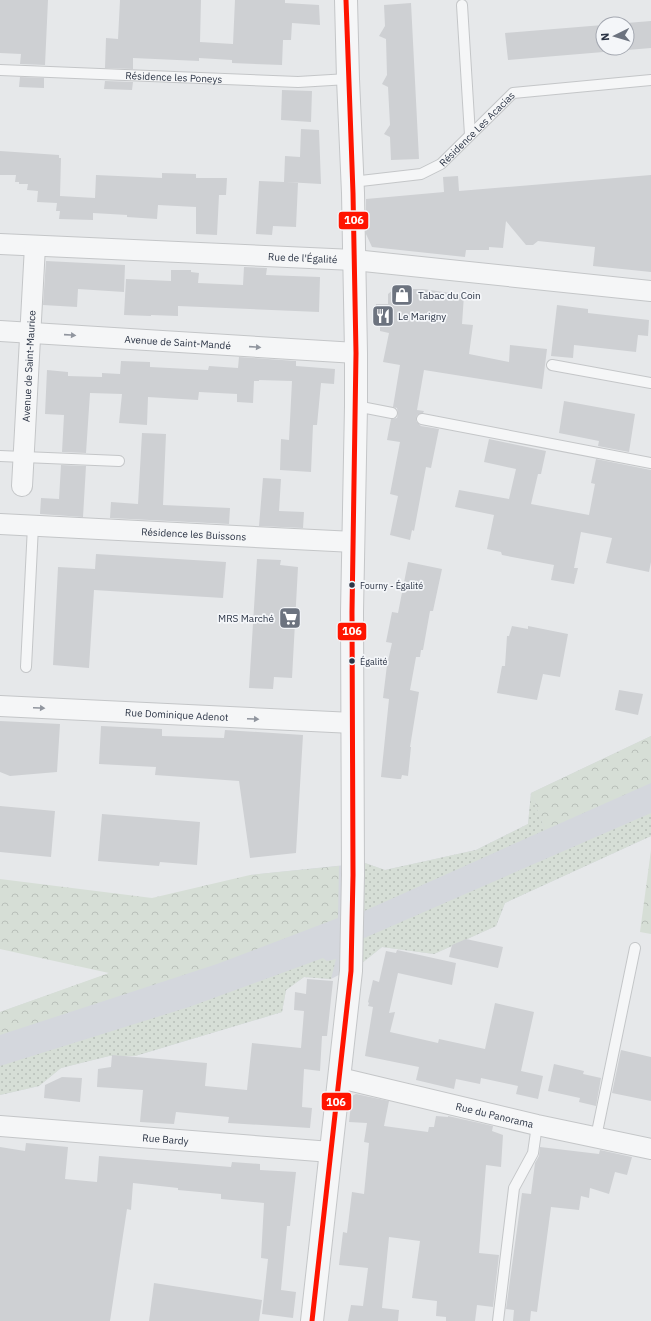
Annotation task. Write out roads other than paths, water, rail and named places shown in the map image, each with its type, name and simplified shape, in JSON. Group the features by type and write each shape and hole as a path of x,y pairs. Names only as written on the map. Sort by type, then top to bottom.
{"street":[{"path":"312,1321 351,971 353,875 352,612 356,353 346,0"},
{"name":"Rue de l'Égalité","path":"0,244 354,260 651,292"},
{"name":"Avenue de Saint-Maurice","path":"22,486 35,246"},
{"name":"Avenue de Saint-Mandé","path":"0,331 356,353"},
{"name":"Résidence les Buissons","path":"0,524 354,542"},
{"name":"Rue Dominique Adenot","path":"0,706 353,723"},
{"name":"Rue du Panorama","path":"340,1078 537,1125 651,1149"},
{"name":"Rue Bardy","path":"0,1126 331,1152"}],"lane":[{"path":"462,5 470,135"},
{"name":"Résidence les Poneys","path":"0,70 298,82 348,79"},
{"name":"Résidence Les Acacias","path":"352,182 421,174 441,164 513,93 651,80"},
{"path":"552,365 651,383"},
{"path":"356,406 392,413"},
{"path":"422,419 651,463"},
{"path":"0,456 119,461"},
{"path":"26,667 33,526"},
{"path":"596,1137 635,948"},
{"path":"498,1321 514,1188 533,1154 537,1125"}],"place":[{"name":"Tabac du Coin","path":"402,295"},
{"name":"Le Marigny","path":"383,316"},
{"name":"Fourny - Égalité","path":"352,585"},
{"name":"MRS Marché","path":"290,618"},
{"name":"Égalité","path":"352,661"}]}
